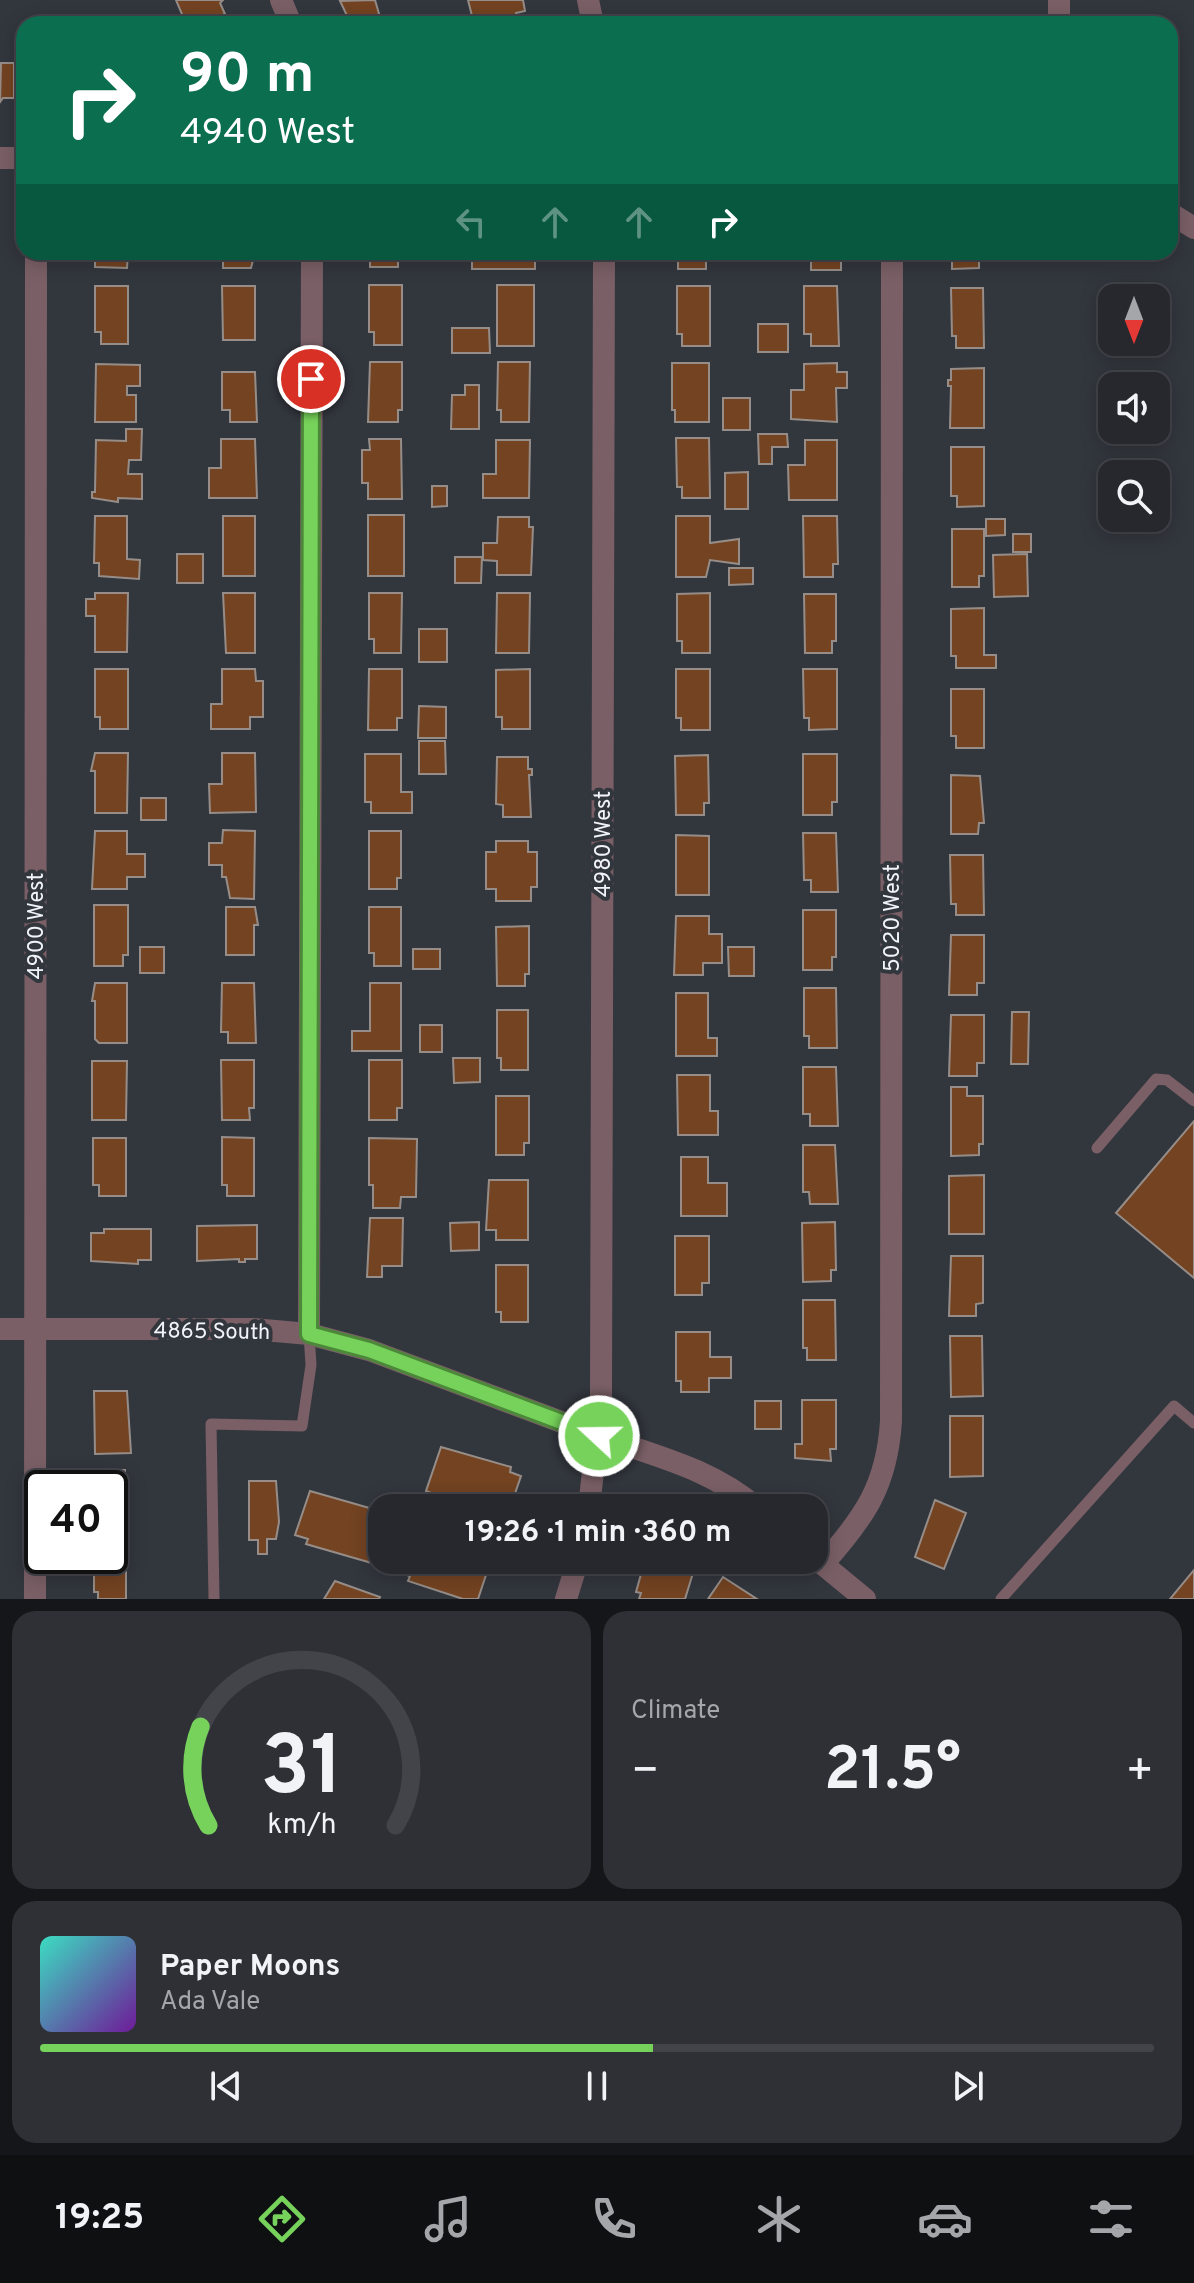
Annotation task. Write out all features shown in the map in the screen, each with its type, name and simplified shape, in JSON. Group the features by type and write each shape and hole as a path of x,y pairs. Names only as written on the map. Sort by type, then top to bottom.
{"street":[{"name":"4900 West","path":"35,1599 36,260"},
{"path":"309,1334 312,260"},
{"name":"4980 West","path":"591,1494 599,1436 604,260"},
{"name":"5020 West","path":"828,1552 847,1537 875,1496 885,1473 891,1421 892,260"},
{"name":"4865 South","path":"0,1329 253,1329 309,1334 369,1350 599,1436 689,1465 718,1479 738,1494"},
{"path":"828,1568 865,1599"},
{"path":"566,1599 574,1574"}],"lane":[{"path":"1097,1148 1156,1079 1167,1080 1194,1101"},
{"path":"214,1599 211,1424 302,1426 311,1365 309,1334"},
{"path":"1001,1599 1174,1406 1194,1423"}],"building":[{"path":"176,0 223,0 220,3 225,14 183,16"},
{"path":"375,0 380,16 347,16 340,1"},
{"path":"468,0 523,0 525,11 516,13 517,16 472,16"},
{"path":"1,63 14,63 14,98 3,98 0,102"},
{"path":"95,260 128,260 127,268 95,267"},
{"path":"223,260 253,260 251,268 223,268"},
{"path":"370,260 398,260 398,267 370,267"},
{"path":"472,260 535,260 535,269 472,269"},
{"path":"678,260 706,260 706,269 678,269"},
{"path":"811,260 841,260 841,270 811,270"},
{"path":"952,260 979,260 979,268 952,269"},
{"path":"369,285 402,285 402,345 374,345 374,332 369,332"},
{"path":"497,285 534,285 534,346 497,346"},
{"path":"95,286 128,286 128,344 101,344 101,332 95,332"},
{"path":"222,286 255,286 255,340 223,340"},
{"path":"677,286 710,286 710,346 682,346 682,334 677,334"},
{"path":"804,286 837,286 839,346 811,346 811,334 804,334"},
{"path":"951,288 983,288 984,348 956,348 956,336 952,336"},
{"path":"758,324 788,324 788,352 758,352"},
{"path":"452,328 489,328 490,353 452,353"},
{"path":"370,362 402,362 402,410 398,410 398,422 368,422"},
{"path":"498,362 530,362 529,422 501,422 501,410 497,410"},
{"path":"672,363 709,363 709,422 675,422"},
{"path":"837,363 837,372 847,372 847,388 836,388 837,422 791,419 791,390 804,390 804,364"},
{"path":"96,364 140,365 140,386 127,386 127,395 136,395 136,422 95,422"},
{"path":"984,368 984,428 950,428 951,386 948,386 948,380 951,380 951,369"},
{"path":"222,372 255,372 257,422 230,422 230,410 222,410"},
{"path":"465,385 479,385 479,429 451,429 452,395 465,395"},
{"path":"723,398 750,398 750,430 723,430"},
{"path":"126,429 142,429 141,460 129,460 128,474 142,474 142,499 118,498 118,502 92,498 92,492 95,492 96,440 126,441"},
{"path":"758,434 787,434 788,447 772,447 772,464 759,464"},
{"path":"676,438 709,438 710,498 682,498 682,487 677,487"},
{"path":"221,439 255,439 257,498 209,498 209,468 221,468"},
{"path":"369,439 401,439 402,499 368,499 368,483 362,483 362,450 370,450"},
{"path":"496,440 530,440 529,498 483,498 483,474 496,474"},
{"path":"805,440 837,440 837,500 789,500 788,465 805,465"},
{"path":"951,447 984,447 984,506 957,507 957,496 951,496"},
{"path":"748,472 748,509 725,509 725,473"},
{"path":"432,486 447,486 447,506 432,507"},
{"path":"368,515 404,515 404,576 368,576"},
{"path":"95,516 127,516 127,559 140,560 139,579 99,576 99,563 94,563"},
{"path":"223,516 255,516 255,576 223,576"},
{"path":"676,516 710,516 710,543 739,539 739,564 710,560 706,577 676,577"},
{"path":"803,516 837,516 838,564 833,564 833,577 804,577"},
{"path":"498,517 529,517 529,527 533,527 531,575 497,575 497,561 483,560 483,543 497,543"},
{"path":"986,519 1005,519 1005,535 986,536"},
{"path":"952,529 984,529 984,576 979,576 979,587 952,587"},
{"path":"1013,534 1031,534 1031,552 1013,552"},
{"path":"177,554 203,554 203,583 177,583"},
{"path":"1027,554 1028,596 994,597 993,555"},
{"path":"455,557 482,557 481,583 455,583"},
{"path":"729,568 753,568 753,584 729,585"},
{"path":"95,593 128,593 127,652 95,652 95,616 86,616 86,599 95,599"},
{"path":"223,593 255,593 255,653 226,653"},
{"path":"369,593 402,593 401,653 374,653 374,639 369,639"},
{"path":"497,593 530,593 529,653 496,653"},
{"path":"710,593 710,653 682,653 682,641 677,641 677,594"},
{"path":"804,594 836,594 836,641 832,641 832,653 805,653"},
{"path":"984,608 984,655 996,655 996,668 956,668 956,656 951,656 951,609"},
{"path":"419,629 447,629 447,662 419,662"},
{"path":"95,669 128,669 128,729 100,729 100,717 95,717"},
{"path":"222,669 255,669 256,681 263,681 263,717 250,717 250,729 211,729 211,704 222,704"},
{"path":"369,669 402,669 402,718 397,718 397,730 368,730"},
{"path":"530,669 530,729 502,729 502,717 496,717 496,670"},
{"path":"676,669 710,669 710,730 681,730 681,718 676,718"},
{"path":"803,669 837,669 837,729 809,730 809,718 804,718"},
{"path":"951,689 984,689 984,748 956,748 956,736 951,736"},
{"path":"419,706 446,707 446,738 418,738"},
{"path":"419,741 445,741 446,774 419,774"},
{"path":"95,753 128,753 127,813 95,813 95,771 91,771"},
{"path":"222,753 255,753 256,812 210,813 209,784 222,784"},
{"path":"365,754 401,754 401,792 412,792 412,813 371,813 371,802 365,802"},
{"path":"803,754 837,754 837,802 832,802 832,815 803,815"},
{"path":"708,755 709,803 704,803 704,815 676,815 675,756"},
{"path":"497,757 528,757 528,769 532,769 532,775 529,775 531,817 503,817 503,805 496,804"},
{"path":"951,775 980,776 984,823 979,823 978,834 951,834"},
{"path":"141,798 166,798 166,820 141,820"},
{"path":"223,830 255,831 254,899 230,898 226,877 222,877 222,865 209,865 209,843 222,843"},
{"path":"95,831 127,831 127,854 145,854 145,877 127,877 127,889 92,889"},
{"path":"369,831 401,831 401,878 397,878 397,889 369,889"},
{"path":"803,833 836,833 838,892 811,892 811,880 804,880"},
{"path":"676,835 709,836 709,895 676,895"},
{"path":"496,841 528,841 528,852 537,852 537,887 531,887 531,901 496,901 496,889 486,889 486,852 496,852"},
{"path":"950,855 983,855 984,915 956,915 956,904 951,904"},
{"path":"94,905 128,905 128,955 123,955 123,966 94,966"},
{"path":"226,907 255,907 258,925 254,925 254,955 226,955"},
{"path":"369,907 401,907 401,966 374,966 374,953 369,953"},
{"path":"803,910 836,910 836,957 832,957 832,970 803,970"},
{"path":"676,916 709,916 709,934 722,934 722,963 703,963 703,975 674,975"},
{"path":"529,926 529,974 525,974 525,986 497,986 496,927"},
{"path":"951,935 984,935 984,983 977,983 977,995 949,995"},
{"path":"140,947 164,947 164,973 140,973"},
{"path":"728,947 754,947 754,976 729,976"},
{"path":"413,949 440,949 440,969 413,969"},
{"path":"95,983 127,983 127,1043 99,1043 95,1039 95,1001 92,1001"},
{"path":"222,983 254,983 256,1043 228,1043 228,1032 221,1032"},
{"path":"370,983 401,983 401,1051 352,1051 352,1031 370,1031"},
{"path":"804,988 836,988 837,1048 809,1048 809,1036 804,1036"},
{"path":"676,993 708,993 708,1038 717,1038 717,1056 676,1056"},
{"path":"497,1010 528,1010 528,1070 501,1070 501,1058 497,1058"},
{"path":"1012,1012 1029,1012 1028,1064 1011,1064"},
{"path":"951,1015 984,1015 984,1063 977,1063 977,1076 949,1076"},
{"path":"420,1025 442,1025 442,1052 420,1052"},
{"path":"453,1058 480,1058 480,1082 454,1083"},
{"path":"221,1060 254,1060 254,1108 249,1108 250,1120 222,1120"},
{"path":"369,1060 402,1060 402,1108 397,1108 397,1120 369,1120"},
{"path":"92,1061 127,1061 126,1120 92,1120"},
{"path":"803,1067 836,1067 838,1126 810,1126 810,1114 803,1114"},
{"path":"677,1075 710,1075 710,1111 718,1111 718,1135 678,1135"},
{"path":"951,1087 967,1087 967,1096 983,1096 983,1144 979,1144 979,1155 951,1156"},
{"path":"496,1096 529,1096 529,1143 524,1143 524,1155 496,1155"},
{"path":"1194,1121 1194,1278 1116,1213"},
{"path":"222,1137 254,1138 254,1196 227,1196 227,1185 222,1185"},
{"path":"93,1138 126,1138 126,1196 99,1196 99,1185 93,1185"},
{"path":"369,1138 417,1139 416,1197 401,1197 400,1208 373,1208 373,1185 369,1185"},
{"path":"803,1145 835,1145 838,1204 810,1204 809,1192 803,1192"},
{"path":"681,1157 708,1157 708,1183 727,1183 727,1216 681,1216"},
{"path":"984,1175 984,1234 949,1234 949,1176"},
{"path":"489,1180 528,1180 528,1240 496,1240 496,1230 486,1230"},
{"path":"370,1218 403,1218 402,1266 382,1266 382,1277 367,1277"},
{"path":"479,1222 479,1250 451,1251 450,1223"},
{"path":"835,1222 836,1270 831,1270 831,1281 803,1282 802,1223"},
{"path":"257,1225 257,1259 245,1259 245,1262 239,1262 239,1259 197,1261 197,1226"},
{"path":"104,1229 151,1229 151,1260 138,1260 138,1264 91,1261 91,1233 104,1233"},
{"path":"675,1236 709,1236 709,1283 702,1283 702,1295 675,1295"},
{"path":"951,1256 983,1256 983,1303 976,1304 976,1316 949,1316"},
{"path":"496,1265 528,1265 528,1322 501,1322 501,1312 496,1312"},
{"path":"803,1300 835,1300 836,1360 807,1360 807,1348 803,1348"},
{"path":"676,1332 710,1332 710,1357 731,1357 731,1378 709,1378 709,1392 681,1392 681,1381 676,1381"},
{"path":"950,1336 982,1336 983,1396 951,1397"},
{"path":"94,1391 127,1391 131,1453 95,1454"},
{"path":"802,1400 836,1400 836,1449 830,1449 831,1461 795,1458 795,1444 802,1444"},
{"path":"755,1401 781,1401 781,1429 755,1429"},
{"path":"950,1416 983,1416 983,1476 950,1477"},
{"path":"441,1447 511,1467 510,1472 521,1476 515,1494 434,1494 426,1491"},
{"path":"249,1481 276,1481 279,1522 276,1539 267,1539 267,1554 258,1554 258,1540 249,1540"},
{"path":"310,1491 368,1508 368,1562 306,1544 308,1539 295,1535"},
{"path":"935,1500 966,1513 944,1569 915,1557"},
{"path":"1194,1570 1194,1599 1170,1599"},
{"path":"94,1574 126,1574 126,1599 98,1599 98,1592 94,1592"},
{"path":"404,1574 486,1574 478,1599 463,1599 408,1581 410,1576"},
{"path":"641,1574 693,1574 685,1599 639,1599 641,1593 636,1592"},
{"path":"723,1577 757,1599 708,1599"},
{"path":"335,1581 380,1597 324,1599"}],"route":[{"path":"311,379 309,1334 369,1350 599,1436"}]}
